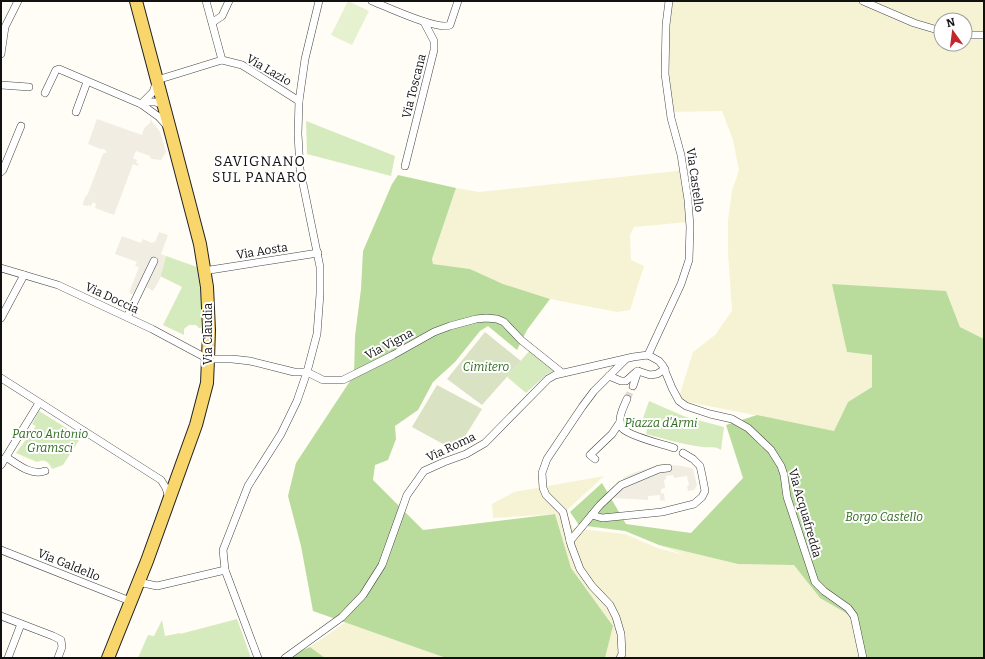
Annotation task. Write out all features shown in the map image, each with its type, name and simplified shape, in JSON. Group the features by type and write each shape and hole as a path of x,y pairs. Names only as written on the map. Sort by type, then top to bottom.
{"main road":[{"name":"Via Claudia","path":"108,658 170,499 196,425 207,383 209,330 207,287 200,244 136,1"}],"street":[{"path":"1,54 5,27 18,1"},
{"path":"142,103 153,92 157,80 222,60 213,22 206,1"},
{"path":"213,22 222,16 229,1"},
{"path":"258,658 225,570 223,550 248,486 281,434 297,401 307,372 317,334 320,294 320,267 300,169 299,101 306,59 319,1"},
{"path":"372,1 424,22 446,27 450,25 458,1"},
{"name":"Via Castello","path":"648,356 681,284 689,260 690,227 688,200 681,155 671,118 665,74 666,25 669,1"},
{"path":"863,1 914,23 933,29"},
{"name":"Via Toscana","path":"406,166 434,50 434,40 424,22"},
{"path":"973,35 984,35"},
{"name":"Via Lazio","path":"222,60 242,65 299,101"},
{"path":"45,93 56,70 62,70 87,82 142,103 171,130"},
{"path":"76,112 87,82"},
{"path":"1,85 30,87"},
{"path":"142,103 155,102 164,105"},
{"path":"148,109 157,109 164,105"},
{"path":"1,172 21,126"},
{"name":"Via Aosta","path":"210,270 318,253"},
{"path":"127,318 154,261"},
{"name":"Via Doccia","path":"1,268 58,285 208,359"},
{"path":"1,318 24,275"},
{"name":"Via Vigna","path":"208,359 250,361 294,372 307,372 323,380 342,380 393,356 434,332 476,318 491,318 504,322 520,340 562,372"},
{"path":"638,371 650,375 657,374 665,369 659,361 648,356"},
{"name":"Via Roma","path":"286,658 342,617 363,595 382,565 407,495 424,471 466,454 485,443 548,379 554,375 633,357 648,356"},
{"path":"620,658 622,654 621,634 616,617 610,605 592,586 580,569 570,541 563,512 546,495 543,488 542,472 547,459 594,390 625,360"},
{"name":"Via Acquafredda","path":"665,369 672,388 679,401 694,409 732,419 748,428 777,458 784,475 787,497 815,582 824,591 848,608 854,616 863,658"},
{"path":"609,376 626,381 638,371"},
{"path":"633,386 638,371"},
{"path":"1,378 161,480 170,499"},
{"path":"627,399 620,416 622,428 627,432 674,448"},
{"path":"1,465 39,402"},
{"path":"595,459 590,454 612,434 620,422"},
{"path":"592,515 602,518 626,516 662,512 694,504 702,497 705,491 700,466 693,459 683,453"},
{"path":"6,457 28,470 36,472 45,471"},
{"path":"570,541 610,494 621,485 659,468 668,468"},
{"path":"161,480 177,478"},
{"name":"Via Galdello","path":"1,550 130,601"},
{"path":"138,582 157,586 225,570"},
{"path":"1,616 60,640 62,647 58,658"},
{"path":"8,658 21,624"}],"shaded area":[{"path":"670,1 984,1 984,339 960,327 946,291 847,352 872,355 872,387 848,402 834,431 678,400 693,352 715,335 732,311 728,252 728,220 732,191 739,170 733,140 722,111 673,112 666,82"},
{"path":"97,119 142,135 144,128 150,123 150,119 160,132 166,152 161,160 152,159 150,156 136,151 133,158 137,160 136,163 138,163 138,166 133,164 114,215 95,208 96,204 93,202 91,206 83,205 103,154 107,152 104,149 88,144"},
{"path":"686,170 688,222 634,227 630,235 631,260 644,266 630,310 617,312 550,299 503,284 470,269 433,264 432,259 456,188 479,192"},
{"path":"159,232 168,235 161,254 166,256 160,279 153,291 146,287 141,298 129,293 139,267 135,266 137,262 115,254 122,236 141,243 143,239 152,243 155,242"},
{"path":"661,464 682,466 693,469 697,485 694,490 688,491 687,486 689,485 687,476 674,478 673,475 666,476 666,479 664,480 665,488 661,489 661,494 664,493 665,501 660,500 660,495 648,496 648,500 614,498 616,492 625,485 623,478 633,473"},
{"path":"604,476 565,512 573,528 625,534 658,548 684,555 659,545 738,564 795,565 820,598 851,616 863,658 605,658 613,626 571,568 555,514 493,518 492,504 514,492"},
{"path":"346,622 446,658 325,658 310,647"}],"green space":[{"path":"348,1 369,11 352,45 331,35"},
{"path":"306,121 395,156 391,176 307,154"},
{"path":"398,175 456,188 432,259 433,264 470,269 503,284 550,299 527,330 517,350 488,326 480,331 455,362 433,382 418,410 395,426 396,439 388,460 375,465 373,480 423,530 555,514 571,568 613,626 605,658 446,658 313,611 301,546 288,496 296,463 354,375 355,336 361,289 363,251 392,184"},
{"path":"166,256 197,267 201,296 201,328 196,325 189,325 184,329 184,335 163,325 182,287 160,276"},
{"name":"Borgo Castello","path":"832,284 946,291 960,327 984,339 984,658 863,658 851,616 820,598 794,565 738,564 659,545 625,531 579,525 570,512 602,483 626,524 691,533 743,478 726,425 757,415 834,431 848,402 872,387 872,355 847,352"},
{"name":"Cimitero","path":"485,332 521,361 482,405 447,379"},
{"path":"530,350 555,370 547,374 526,393 507,377"},
{"name":"Cimitero","path":"437,385 482,409 456,451 412,427"},
{"name":"Piazza d'Armi","path":"649,401 686,417 724,427 721,450 674,442 646,434 647,429 636,429 636,425 641,424"},
{"name":"Parco Antonio Gramsci","path":"39,411 81,437 63,465 52,469 50,464 46,461 42,460 37,462 16,453 36,426 32,424"},
{"path":"237,619 251,658 138,658 148,635 154,636 162,620 165,636 180,634"},
{"path":"310,647 325,658 283,658"}],"tunnel":[{"path":"627,399 633,386"}],"district":[{"name":"SAVIGNANO SUL PANARO","path":"260,170"}]}
